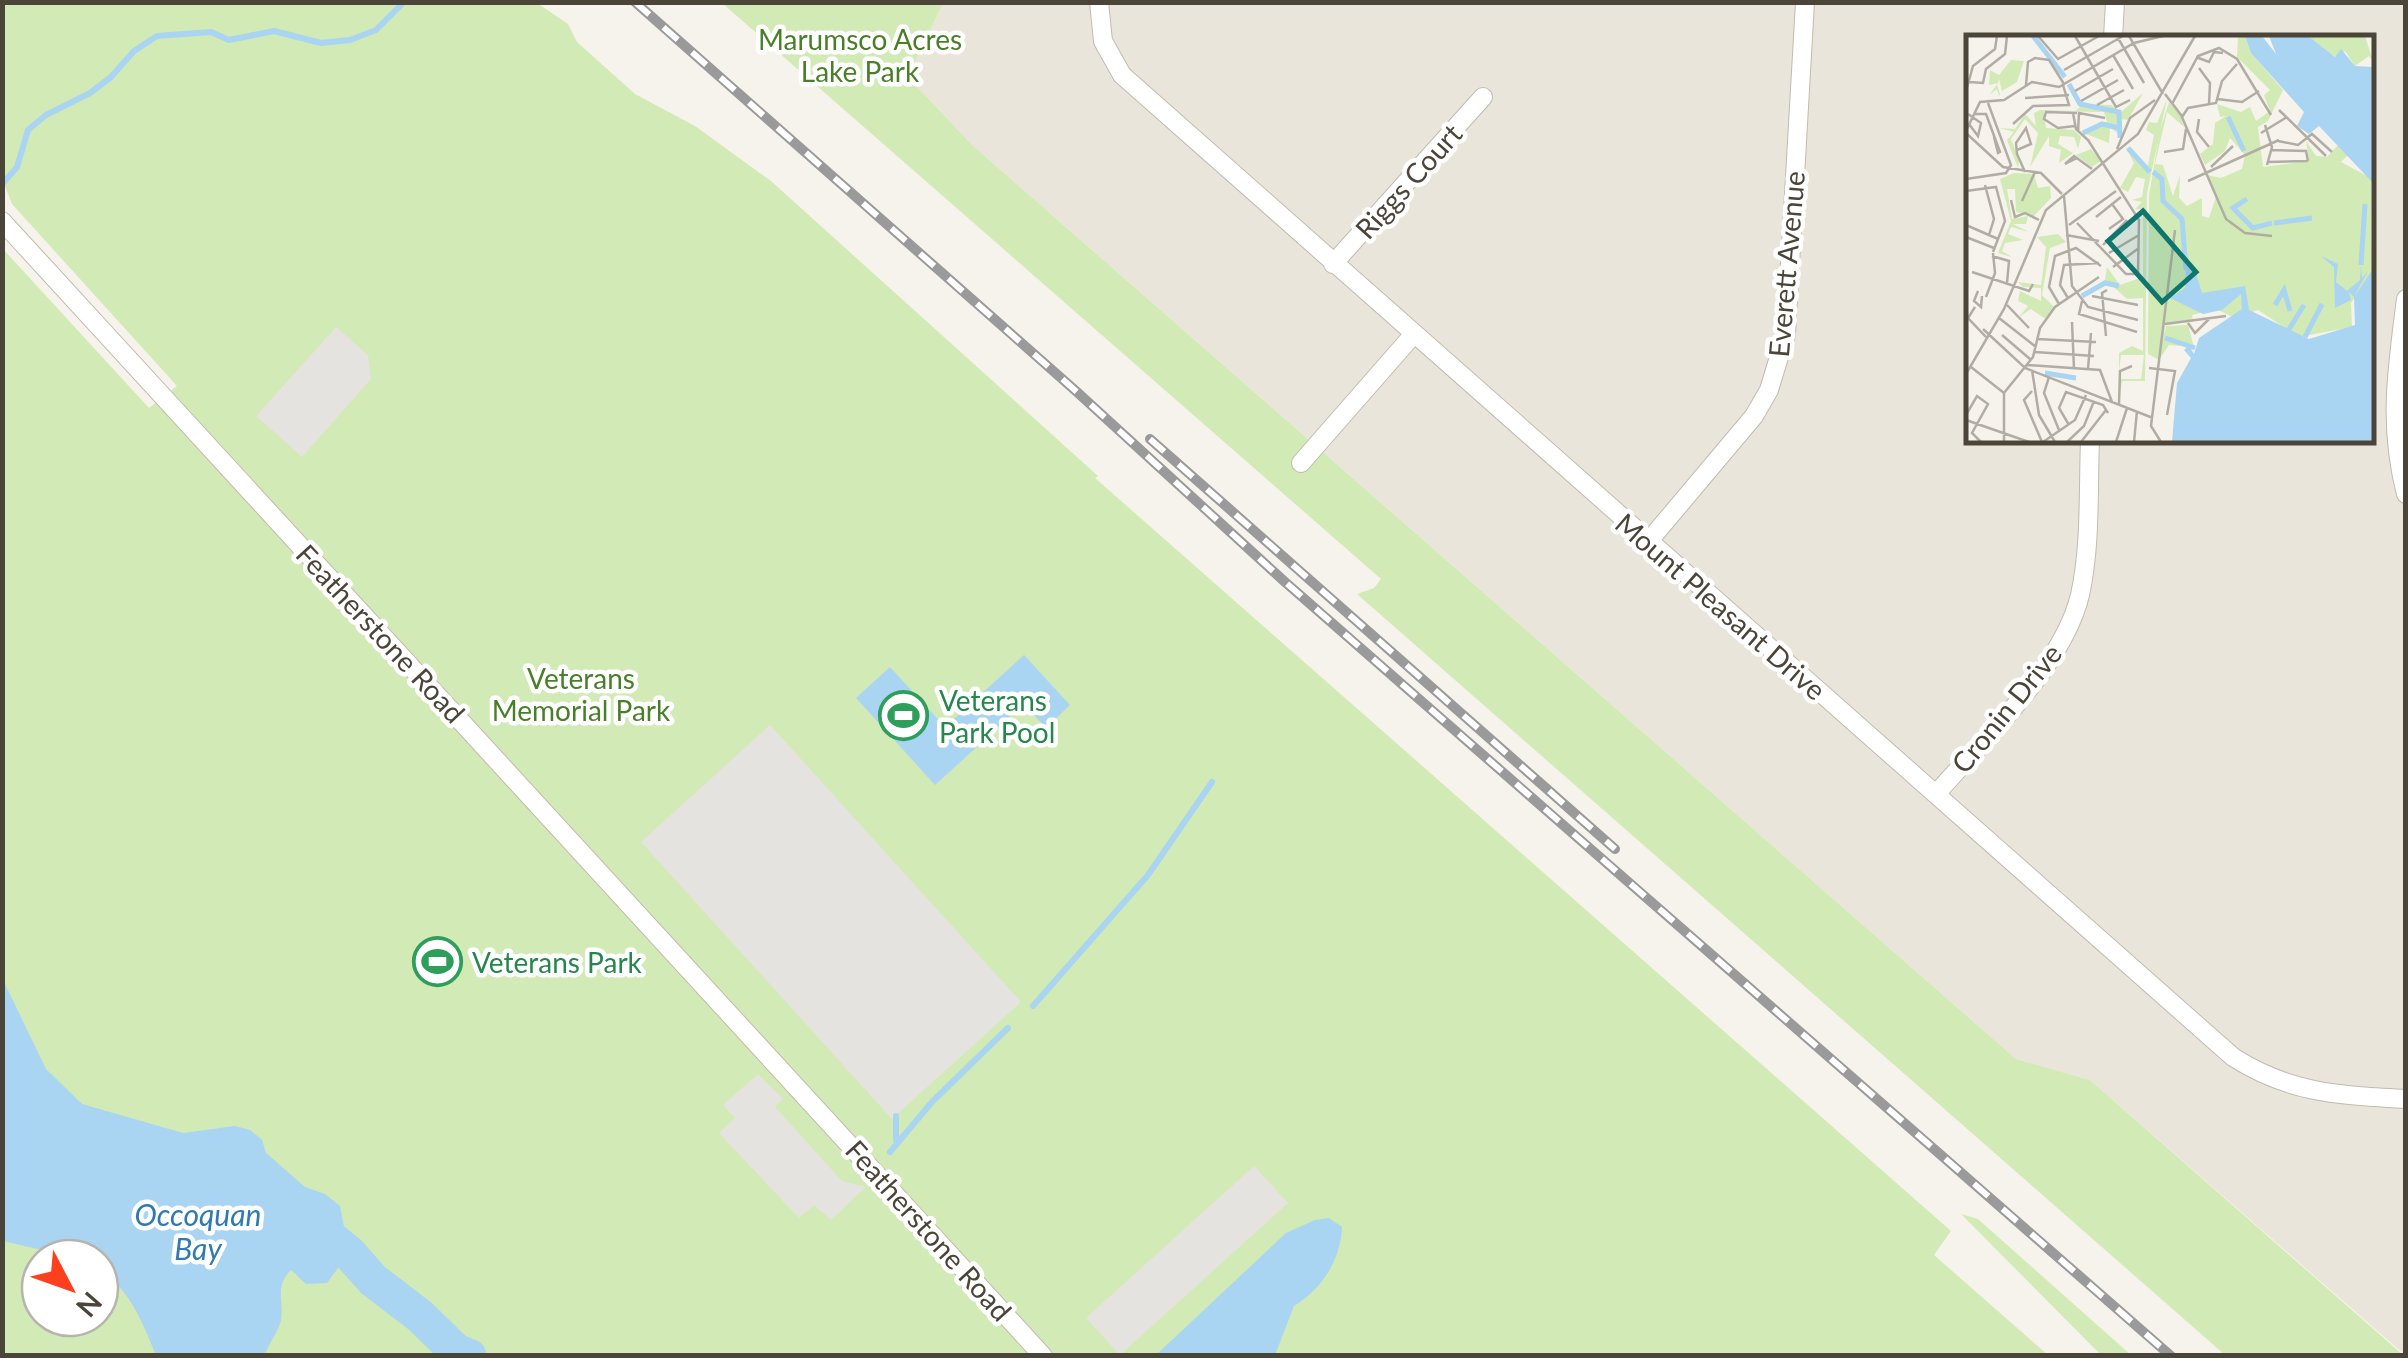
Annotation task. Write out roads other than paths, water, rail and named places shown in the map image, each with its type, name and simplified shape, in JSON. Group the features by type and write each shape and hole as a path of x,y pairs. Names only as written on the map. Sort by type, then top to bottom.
{"street":[{"name":"Everett Avenue","path":"1648,542 1754,416 1779,363 1786,334 1805,2"},
{"path":"2113,35 2115,2"},
{"name":"Mount Pleasant Drive","path":"1099,10 1106,50 1122,76 2234,1057 2259,1073 2316,1092 2406,1100"},
{"name":"Riggs Court","path":"1333,264 1483,98"},
{"name":"Featherstone Road","path":"2,221 1043,1356"},
{"path":"2406,299 2393,430 2406,494"},
{"path":"1301,462 1413,335"},
{"name":"Cronin Drive","path":"1936,794 2044,668 2066,634 2084,570 2090,442"}],"water":[{"name":"Veterans Park Pool","path":"1024,655 1070,705 1046,728 1024,704 935,785 856,698 890,667 945,727"},
{"name":"Occoquan Bay","path":"3,980 46,1069 82,1104 183,1133 235,1126 250,1130 262,1140 266,1153 305,1187 325,1194 340,1206 349,1253 327,1283 306,1284 291,1270 281,1288 280,1324 261,1356 156,1355 120,1287 120,1238 20,1238 20,1245 3,1241"},
{"path":"1329,1218 1342,1227 1338,1251 1321,1283 1294,1306 1275,1355 1156,1355 1286,1233"}],"waterway":[{"path":"4,182 17,167 28,130 46,115 90,93 134,51 157,36 211,32 229,40 274,31 321,43 350,40 376,30 404,2"},
{"path":"1033,1006 1148,875 1212,782"},
{"path":"890,1152 932,1102 1008,1028"},
{"path":"896,1116 896,1140"},
{"path":"315,1225 456,1351 469,1356"},
{"path":"456,1351 459,1356"}],"railway":[{"path":"635,2 1077,392 1285,582 2171,1356"},
{"path":"1150,439 1615,849"}],"place":[{"name":"Veterans Park Pool","path":"904,716"},
{"name":"Veterans Park","path":"437,962"}],"park label":[{"name":"Marumsco Acres Lake Park","path":"860,55"},
{"name":"Veterans Memorial Park","path":"581,694"}]}
